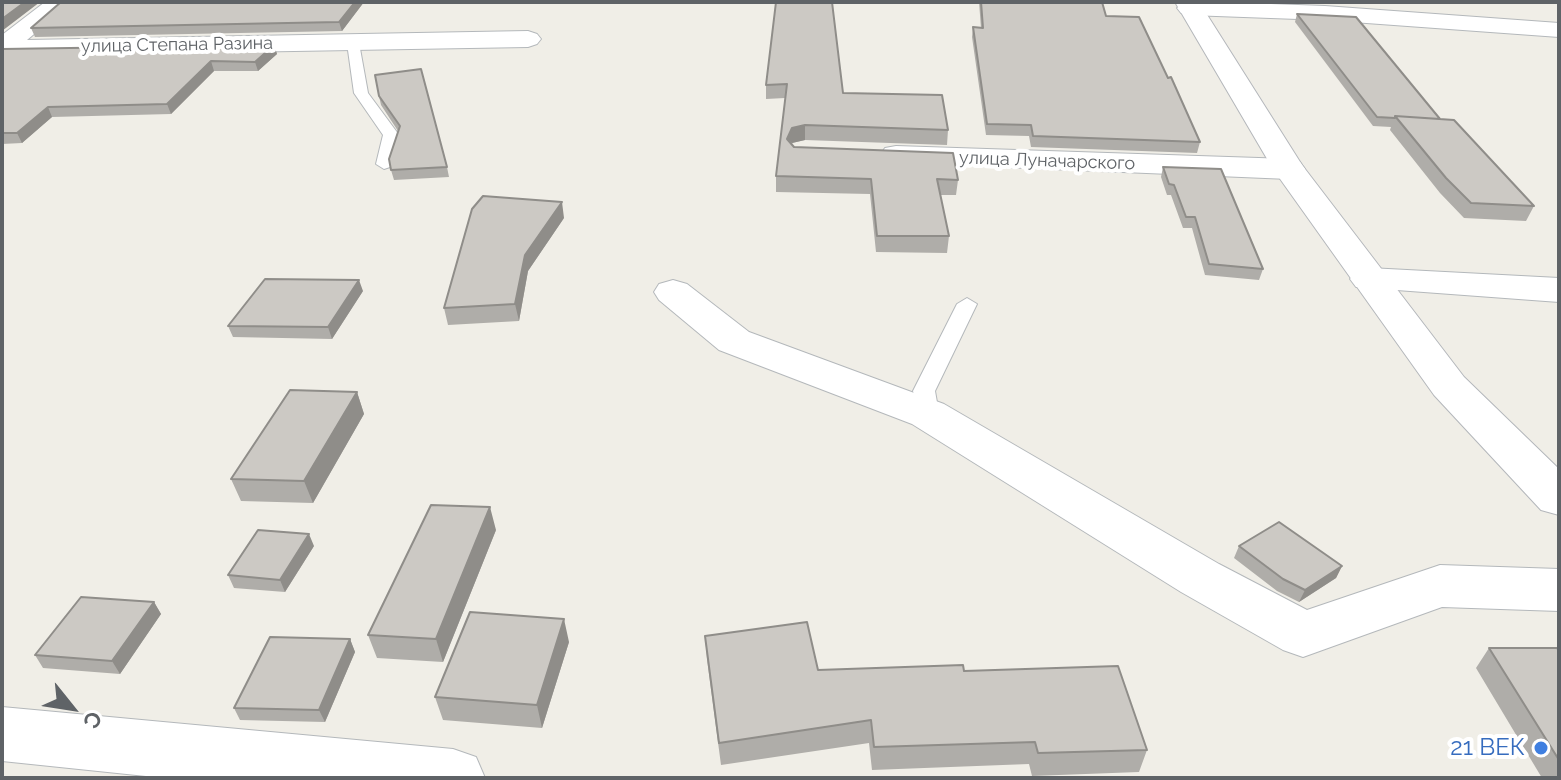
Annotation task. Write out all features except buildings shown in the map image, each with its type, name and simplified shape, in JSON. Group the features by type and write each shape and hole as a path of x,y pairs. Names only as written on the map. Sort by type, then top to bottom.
{"street":[{"path":"5,43 60,2"},
{"path":"1188,5 1559,30"},
{"path":"1188,5 1289,169 1449,386 1559,498"},
{"name":"улица Степана Разина","path":"5,43 353,43 528,39"},
{"name":"улица Луначарского","path":"867,154 1289,169"},
{"path":"1369,279 1559,290"},
{"path":"673,292 734,341 928,414 1200,578 1303,634 1440,586 1559,590"},
{"path":"2,734 453,778"}],"lane":[{"path":"353,43 361,93 391,135 384,164"},
{"path":"928,414 924,391 967,304"}],"place":[{"name":"21 ВЕК","path":"1541,748"}]}
